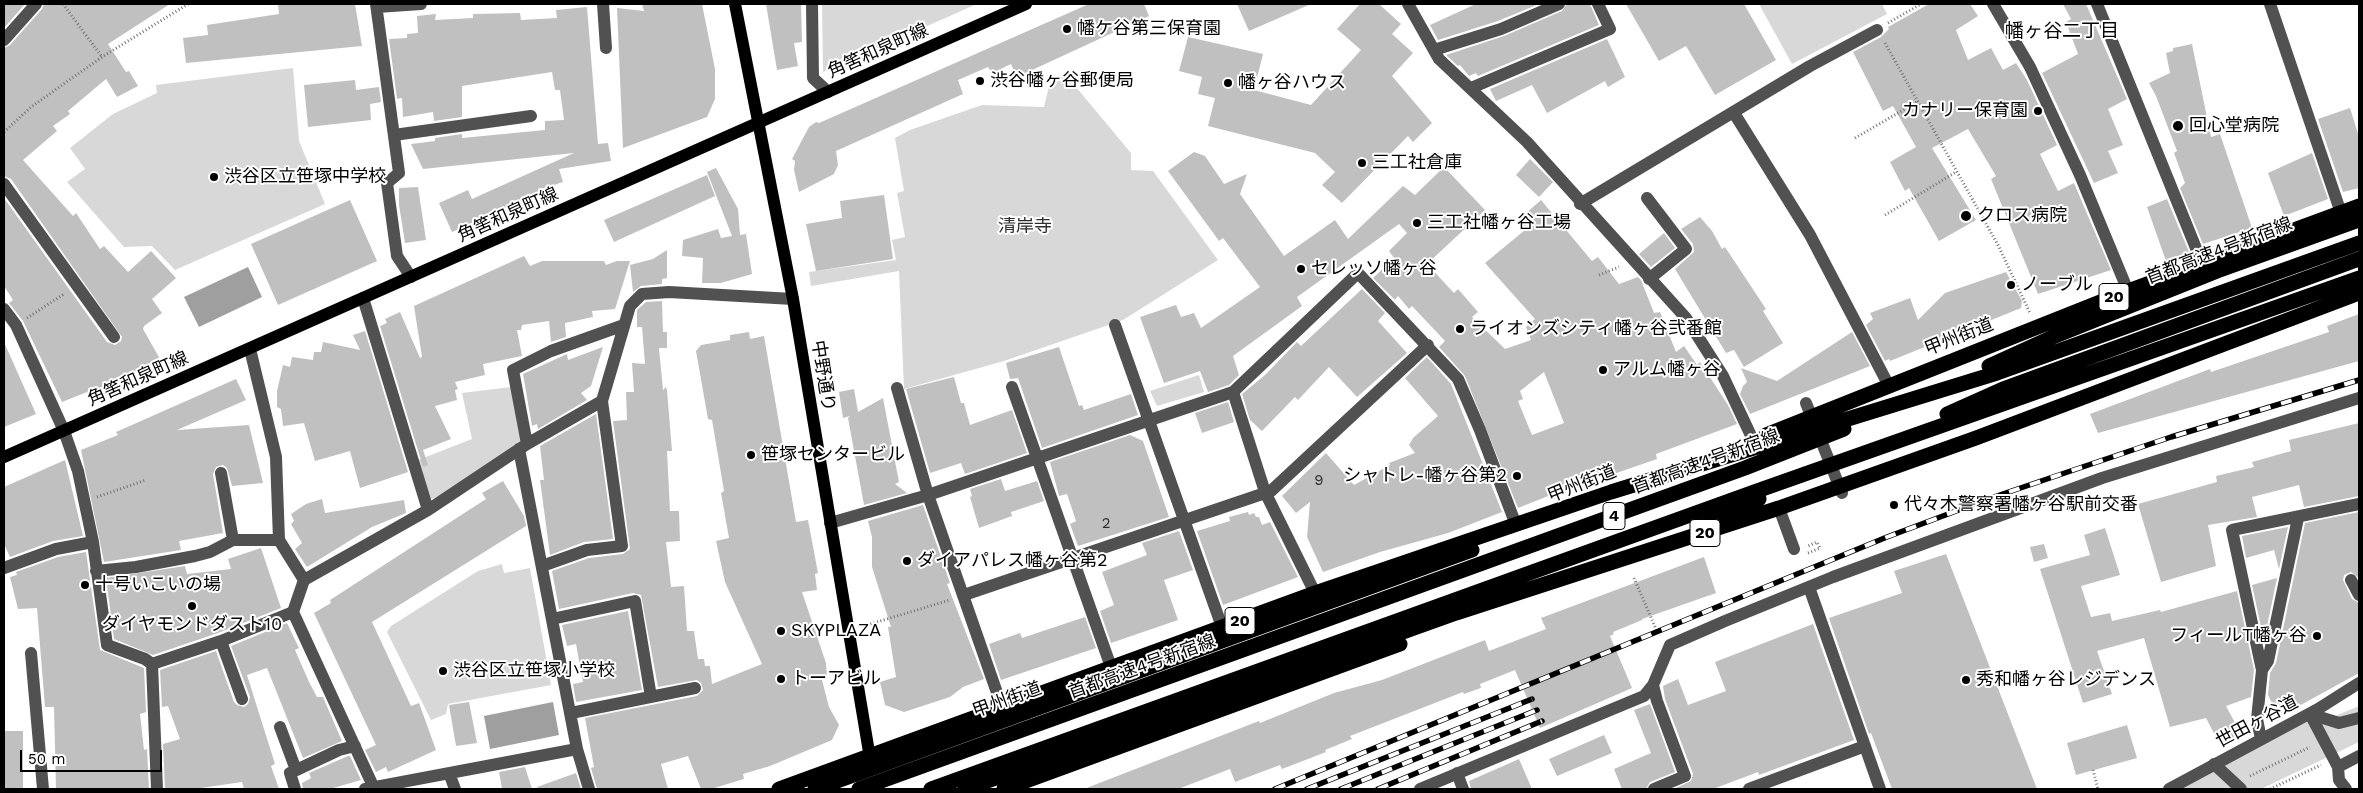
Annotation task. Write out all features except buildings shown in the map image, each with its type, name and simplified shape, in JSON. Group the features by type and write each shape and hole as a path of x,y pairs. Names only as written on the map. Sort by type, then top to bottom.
{"highway":[{"name":"甲州街道","path":"815,789 1440,564 1611,492 1754,440 2128,291 2359,206"},
{"name":"首都高速4号新宿線","path":"859,789 1745,468 1923,396 2134,304 2216,271 2359,220"},
{"path":"1611,492 1997,373 2359,243"},
{"path":"1632,557 2003,389 2359,259"},
{"name":"4","path":"931,789 1764,488 2359,278"},
{"name":"20","path":"965,789 1456,613 1779,508 1976,438 2359,293"},
{"name":"20","path":"779,789 1222,627 1611,492"},
{"name":"20","path":"1004,789 1632,557"}],"main road":[{"name":"中野通り","path":"735,4 760,123 793,299 876,789"},
{"name":"角筈和泉町線","path":"4,457 1026,4"}],"street":[{"path":"4,40 36,4"},
{"path":"411,277 397,256 387,183 399,172 377,5 421,4"},
{"path":"603,4 606,48"},
{"path":"812,4 813,78 828,92"},
{"path":"1408,4 1439,59 1527,142 1580,204 1686,318 1706,346 1723,376 1754,440"},
{"path":"1434,50 1501,29 1559,4"},
{"path":"1471,88 1610,29 1598,4"},
{"path":"1993,4 2034,76 2080,175 2128,291"},
{"path":"2097,4 2202,263"},
{"path":"2270,4 2341,213"},
{"path":"1580,204 1810,66 1877,30"},
{"path":"1734,113 1810,235 1889,386"},
{"path":"394,135 531,116"},
{"path":"4,184 114,337"},
{"path":"1647,198 1686,249 1649,279"},
{"path":"830,523 928,495 1233,392 1358,273 1428,345 1458,379 1468,398 1516,525"},
{"path":"542,566 587,550 622,546 602,401 630,306 642,294 669,292 793,299"},
{"path":"363,298 428,510"},
{"path":"4,309 16,325 64,431 78,471 93,542 107,645 146,658 152,664 157,789"},
{"path":"589,789 577,749 542,566 513,370 551,351 624,325"},
{"path":"1116,325 1222,627"},
{"path":"964,595 1271,491 1428,345"},
{"path":"250,349 276,457 279,540 304,580"},
{"path":"897,388 928,495 1002,707"},
{"path":"1012,388 1111,667"},
{"path":"1233,392 1265,492 1316,594"},
{"path":"1420,789 1644,696 1653,685 1665,651 1670,645 1809,587 2102,478 2359,398"},
{"path":"577,749 369,788 355,746 293,612 304,580 428,510 523,446 602,401"},
{"path":"1806,403 1842,493"},
{"path":"221,474 233,540"},
{"path":"2261,739 2258,718 2262,670 2232,530 2359,504"},
{"path":"1779,508 1794,549"},
{"path":"2262,670 2268,661 2298,518"},
{"path":"96,571 136,567 195,556 210,552 233,540 279,540"},
{"path":"4,568 56,549 93,542"},
{"path":"2351,580 2359,596"},
{"path":"1809,587 1880,789"},
{"path":"552,619 635,601 651,697"},
{"path":"152,664 221,641 293,612"},
{"path":"221,641 242,698"},
{"path":"31,653 43,789"},
{"name":"世田ヶ谷道","path":"2169,789 2310,714 2359,683"},
{"path":"1653,685 1657,701 1685,776 1654,789"},
{"path":"571,713 695,688"},
{"path":"2310,714 2339,723 2359,718"},
{"path":"2310,714 2336,763 2339,780 2346,789"},
{"path":"280,727 296,770"},
{"path":"295,789 290,773 339,750 355,746"},
{"path":"1749,789 1865,746"},
{"path":"2336,763 2359,756"},
{"path":"2214,764 2238,786"},
{"path":"448,773 455,789"},
{"path":"1457,773 1463,789"}],"path":[{"path":"63,4 102,57"},
{"path":"4,132 31,108 102,57 188,4"},
{"path":"1921,4 1877,30 1998,245 2037,327"},
{"path":"1855,138 1917,102"},
{"path":"1885,215 1956,172"},
{"path":"1599,275 1633,261"},
{"path":"16,325 78,286"},
{"path":"85,501 146,480"},
{"path":"1634,578 1665,651"},
{"path":"867,625 964,595"},
{"path":"2238,786 2324,740"},
{"path":"2270,789 2336,763"},
{"path":"2093,770 2098,789"}],"green space":[{"path":"822,4 977,4 823,72"},
{"path":"1759,4 1882,4 1887,14 1792,64"},
{"path":"293,68 299,141 325,204 175,270 152,246 124,247 67,182 85,169 70,148 113,114 157,93 156,85"},
{"name":"清岸寺","path":"1066,75 1131,153 1131,170 1153,171 1218,260 1123,320 1004,361 904,389 899,271 811,286 809,272 896,260 892,240 905,237 897,193 904,191 895,138 910,130 982,105 1044,107 1050,82"},
{"path":"1199,375 1204,392 1157,406 1150,391"},
{"path":"511,387 522,441 439,496 429,500 418,460 472,439 462,393"},
{"path":"502,564 504,573 530,568 551,685 448,704 446,714 431,720 387,632 391,626 478,571"},
{"path":"2359,706 2359,742 2261,789 2181,789 2317,713 2335,716"}],"shaded area":[{"path":"248,267 262,297 199,327 184,297"},
{"path":"553,702 559,735 490,749 484,716"}],"railway":[{"path":"1275,789 1887,537 1988,499 2171,437 2359,380"},
{"path":"1307,789 1532,699"},
{"path":"1341,789 1537,710"},
{"path":"1378,789 1542,721"}],"place":[{"name":"幡ケ谷第三保育園","path":"1067,29"},
{"name":"渋谷幡ヶ谷郵便局","path":"980,81"},
{"name":"幡ヶ谷ハウス","path":"1228,83"},
{"name":"カナリー保育園","path":"2038,111"},
{"name":"回心堂病院","path":"2178,126"},
{"name":"三工社倉庫","path":"1362,163"},
{"name":"渋谷区立笹塚中学校","path":"214,177"},
{"name":"クロス病院","path":"1966,216"},
{"name":"三工社幡ヶ谷工場","path":"1417,223"},
{"name":"セレッソ幡ヶ谷","path":"1301,269"},
{"name":"ノーブル","path":"2011,285"},
{"name":"ライオンズシティ幡ヶ谷弐番館","path":"1460,329"},
{"name":"アルム幡ヶ谷","path":"1603,370"},
{"name":"笹塚センタービル","path":"751,455"},
{"name":"シャトレ-幡ヶ谷第2","path":"1517,476"},
{"name":"代々木警察署幡ヶ谷駅前交番","path":"1894,505"},
{"name":"ダイアパレス幡ヶ谷第2","path":"907,561"},
{"name":"十号いこいの場","path":"85,585"},
{"name":"ダイヤモンドダスト10","path":"192,606"},
{"name":"SKYPLAZA","path":"781,631"},
{"name":"フィールT幡ヶ谷","path":"2317,636"},
{"name":"渋谷区立笹塚小学校","path":"443,671"},
{"name":"トーアビル","path":"781,679"},
{"name":"秀和幡ヶ谷レジデンス","path":"1966,680"}],"district":[{"name":"幡ヶ谷二丁目","path":"2062,31"}]}
